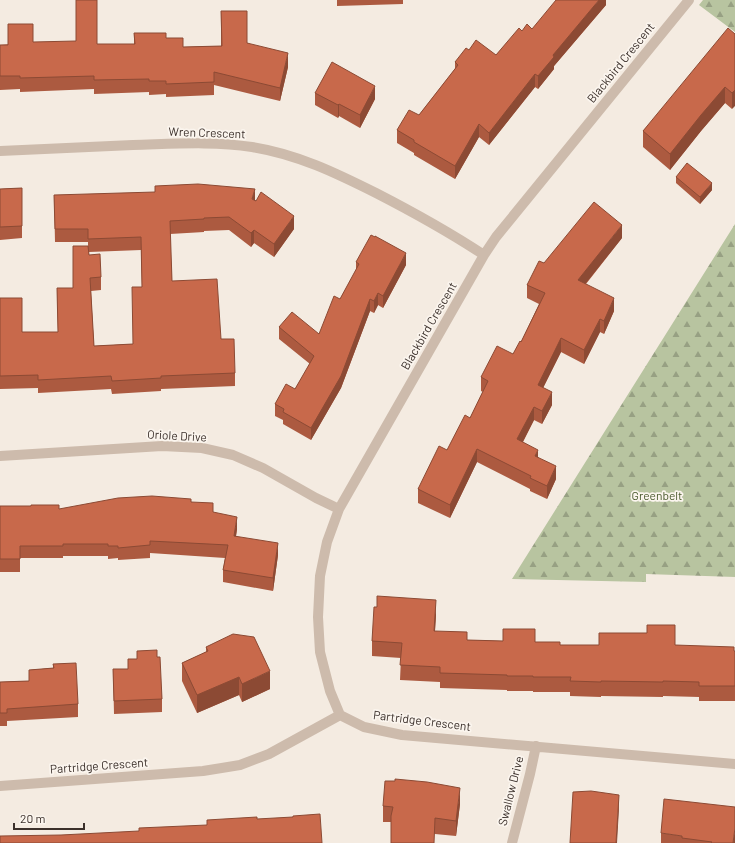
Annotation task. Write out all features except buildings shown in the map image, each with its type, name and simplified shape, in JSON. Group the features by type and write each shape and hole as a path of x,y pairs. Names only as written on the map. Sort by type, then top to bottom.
{"street":[{"name":"Blackbird Crescent","path":"340,715 330,690 320,652 318,617 320,576 327,542 339,509 484,255 496,237 689,0"},
{"name":"Wren Crescent","path":"0,151 215,143 252,147 281,153 309,162 398,205 456,236 484,255"},
{"name":"Oriole Drive","path":"0,456 162,446 202,448 233,455 263,468 316,498 339,509"},
{"name":"Partridge Crescent","path":"0,786 202,771 240,765 269,754 340,715 364,727 402,734 735,764"},
{"name":"Swallow Drive","path":"512,843 536,746"}],"green space":[{"path":"703,0 735,0 735,32 699,5"},
{"name":"Greenbelt","path":"735,224 735,577 646,574 646,582 512,579"}]}
